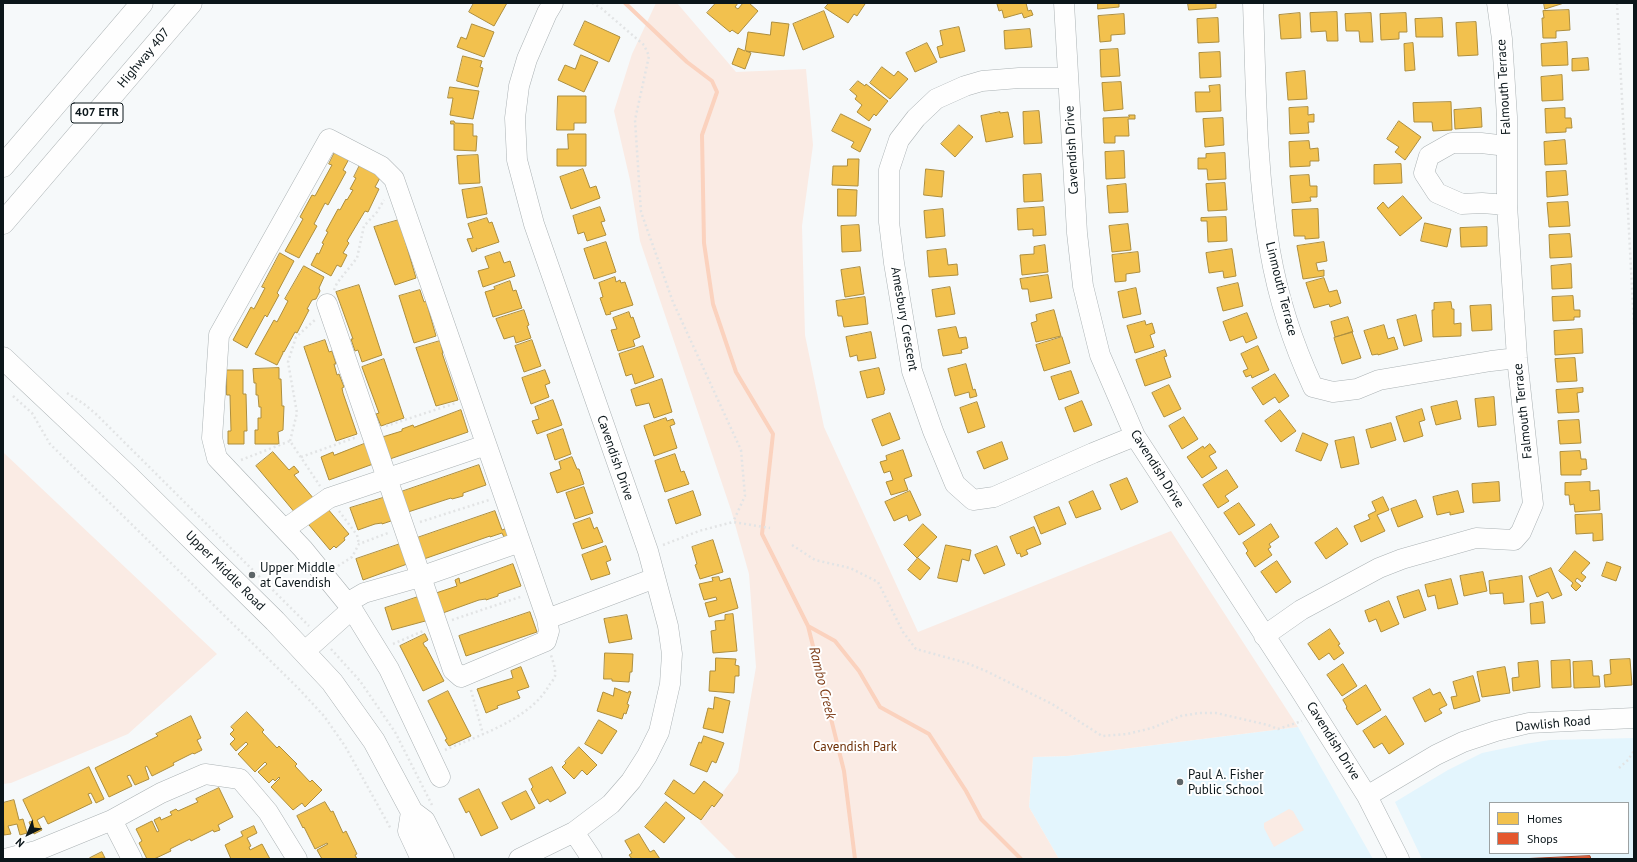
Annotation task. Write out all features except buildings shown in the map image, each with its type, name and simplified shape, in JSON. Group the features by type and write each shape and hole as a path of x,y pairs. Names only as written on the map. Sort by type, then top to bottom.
{"main road":[{"name":"407 ETR","path":"3,166 142,3"},
{"name":"Highway 407","path":"3,223 191,3"},
{"name":"Upper Middle Road","path":"3,358 134,482 275,620 332,682 374,741 412,812 424,821 443,859"},
{"path":"412,812 410,830 422,859"}],"street":[{"name":"Cavendish Drive","path":"519,859 574,832 611,804 631,780 647,756 659,732 670,684 672,654 668,626 648,551 534,224 517,160 515,118 519,86 527,59 547,13 553,3"},
{"name":"Cavendish Drive","path":"1064,3 1077,233 1083,286 1100,355 1135,436 1368,796 1399,859"},
{"name":"Linmouth Terrace","path":"1253,3 1260,173 1270,252 1285,314 1313,387 1333,392 1357,389 1379,380 1517,358"},
{"name":"Falmouth Terrace","path":"1264,636 1300,610 1379,568 1402,559 1476,538 1514,540 1521,532 1533,504 1517,358 1507,205 1507,146 1502,39 1497,3"},
{"name":"Amesbury Crescent","path":"1068,78 982,80 965,86 936,99 916,118 899,140 889,170 889,222 894,263 912,371 933,431 955,484 973,500 994,497 1135,436"},
{"path":"327,304 453,670 461,677 546,642 550,631 547,619 394,179 381,166 329,139 219,336 212,438 218,458 303,549 349,606 389,669 440,777"},
{"path":"1507,146 1481,143 1452,143 1429,156 1424,173 1437,193 1462,204 1482,203 1507,205"},
{"path":"285,529 329,498 486,445"},
{"path":"304,652 349,606 364,593 420,577 520,542"},
{"path":"547,619 655,578"},
{"name":"Dawlish Road","path":"1368,796 1436,755 1463,742 1496,731 1529,723 1634,718"},
{"path":"5,859 36,852 112,820 161,793 205,774 240,779 268,812 297,859"},
{"path":"112,820 132,859"},
{"path":"574,832 592,859"}],"path":[{"path":"592,3 644,45 649,56 635,120 642,212 673,302 741,450 745,496 734,522"},
{"path":"1617,3 1634,326"},
{"path":"13,396 32,413 50,444 298,688 324,716 345,746 393,834"},
{"path":"226,466 290,441 329,498 357,535 359,544"},
{"path":"648,551 699,531 734,522 770,528"},
{"path":"792,545 815,560 850,568 878,582 903,632 916,648 967,662 1052,704 1102,736 1127,734 1146,730 1181,716 1199,713 1216,713 1268,725 1278,729 1302,721 1318,719"},
{"path":"378,651 437,625 537,592"},
{"path":"430,756 483,734 526,711 545,694 555,676 554,666 546,642"},
{"path":"467,674 483,734"},
{"path":"1619,768 1628,760 1634,751"}],"shaded area":[{"name":"Paul A. Fisher Public School","path":"1298,727 1373,859 1059,859 1029,807 1033,757 1067,756"},
{"path":"1634,738 1634,859 1422,859 1395,802 1448,770 1482,753 1550,740"}],"green space":[{"name":"Cavendish Park","path":"656,3 677,3 736,72 806,69 813,145 802,226 805,335 824,427 918,632 1171,531 1298,727 1067,756 1033,757 1029,807 1059,859 737,859 700,822 738,772 756,667 749,574 731,510 640,241 630,180 614,111 632,54"},
{"path":"4,453 217,654 128,734 11,783 3,784 3,454"},
{"path":"1289,809 1293,811 1304,830 1274,847 1264,828 1264,823"}],"waterway":[{"name":"Rambo Creek","path":"625,3 687,62 712,81 717,92 702,135 704,243 713,304 736,372 773,434 762,534 808,626 844,771 855,859"},
{"path":"808,626 835,641 859,671 880,707 929,734 966,791 981,819 1021,859"}],"place":[{"name":"Upper Middle at Cavendish","path":"252,575"},
{"name":"Paul A. Fisher Public School","path":"1180,782"}]}
